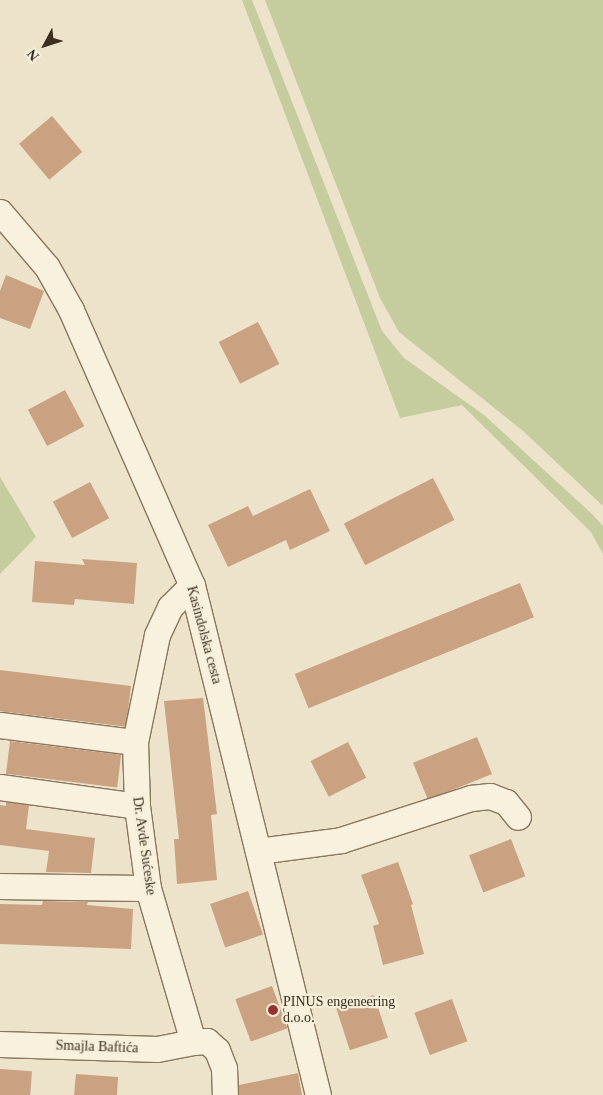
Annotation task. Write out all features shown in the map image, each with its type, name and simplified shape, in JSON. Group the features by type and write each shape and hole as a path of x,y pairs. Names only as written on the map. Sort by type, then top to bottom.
{"street":[{"name":"Kasindolska cesta","path":"0,212 47,267 71,310 192,585 318,1095"},
{"name":"Dr. Avde Sućeske","path":"192,585 170,607 157,635 135,742 137,806 148,888 193,1042"},
{"path":"0,725 135,742"},
{"path":"0,787 137,806"},
{"path":"258,850 341,840 480,797 490,796 506,802 518,817"},
{"path":"0,886 148,888"},
{"path":"193,1042 207,1041 217,1050 224,1068 225,1095"},
{"name":"Smajla Baftića","path":"0,1044 158,1049 193,1042"}],"green space":[{"path":"242,0 252,0 382,331 404,358 484,415 592,514 603,526 603,554 591,532 462,405 400,418"},
{"path":"265,0 603,0 603,506 523,431 399,332 380,298"},
{"path":"0,477 36,537 0,574"}],"building":[{"path":"52,116 82,152 49,180 19,144"},
{"path":"6,275 44,291 30,329 0,318 0,291"},
{"path":"258,322 279,364 240,384 219,342"},
{"path":"65,390 84,426 47,446 28,410"},
{"path":"433,478 454,520 365,565 344,523"},
{"path":"90,482 109,518 72,538 53,502"},
{"path":"310,489 330,531 290,550 286,540 228,567 208,525 248,506 253,516"},
{"path":"82,559 137,563 134,604 75,599 74,605 32,602 35,561 85,565"},
{"path":"520,583 534,617 309,708 295,674"},
{"path":"0,670 131,686 126,727 0,711"},
{"path":"203,698 217,814 211,815 217,880 177,884 174,839 179,839 164,701"},
{"path":"477,737 492,774 428,800 413,763"},
{"path":"10,741 121,755 117,787 6,774"},
{"path":"348,742 366,778 329,797 311,761"},
{"path":"6,802 29,805 26,829 95,838 91,873 46,872 49,851 0,845 0,805 6,806"},
{"path":"511,839 525,876 483,892 469,855"},
{"path":"398,862 413,904 411,905 424,954 383,965 373,926 379,924 361,875"},
{"path":"248,891 263,934 225,948 210,904"},
{"path":"43,901 88,902 87,905 133,909 131,949 0,944 0,904 42,905"},
{"path":"272,986 287,1028 251,1042 235,999"},
{"path":"374,995 388,1038 350,1050 336,1007"},
{"path":"452,999 467,1041 430,1055 414,1013"},
{"path":"0,1069 32,1071 30,1095 0,1095"},
{"path":"298,1073 302,1095 239,1095 239,1085"},
{"path":"76,1074 118,1077 117,1095 74,1095"}],"place":[{"name":"PINUS engeneering d.o.o.","path":"273,1010"}]}
